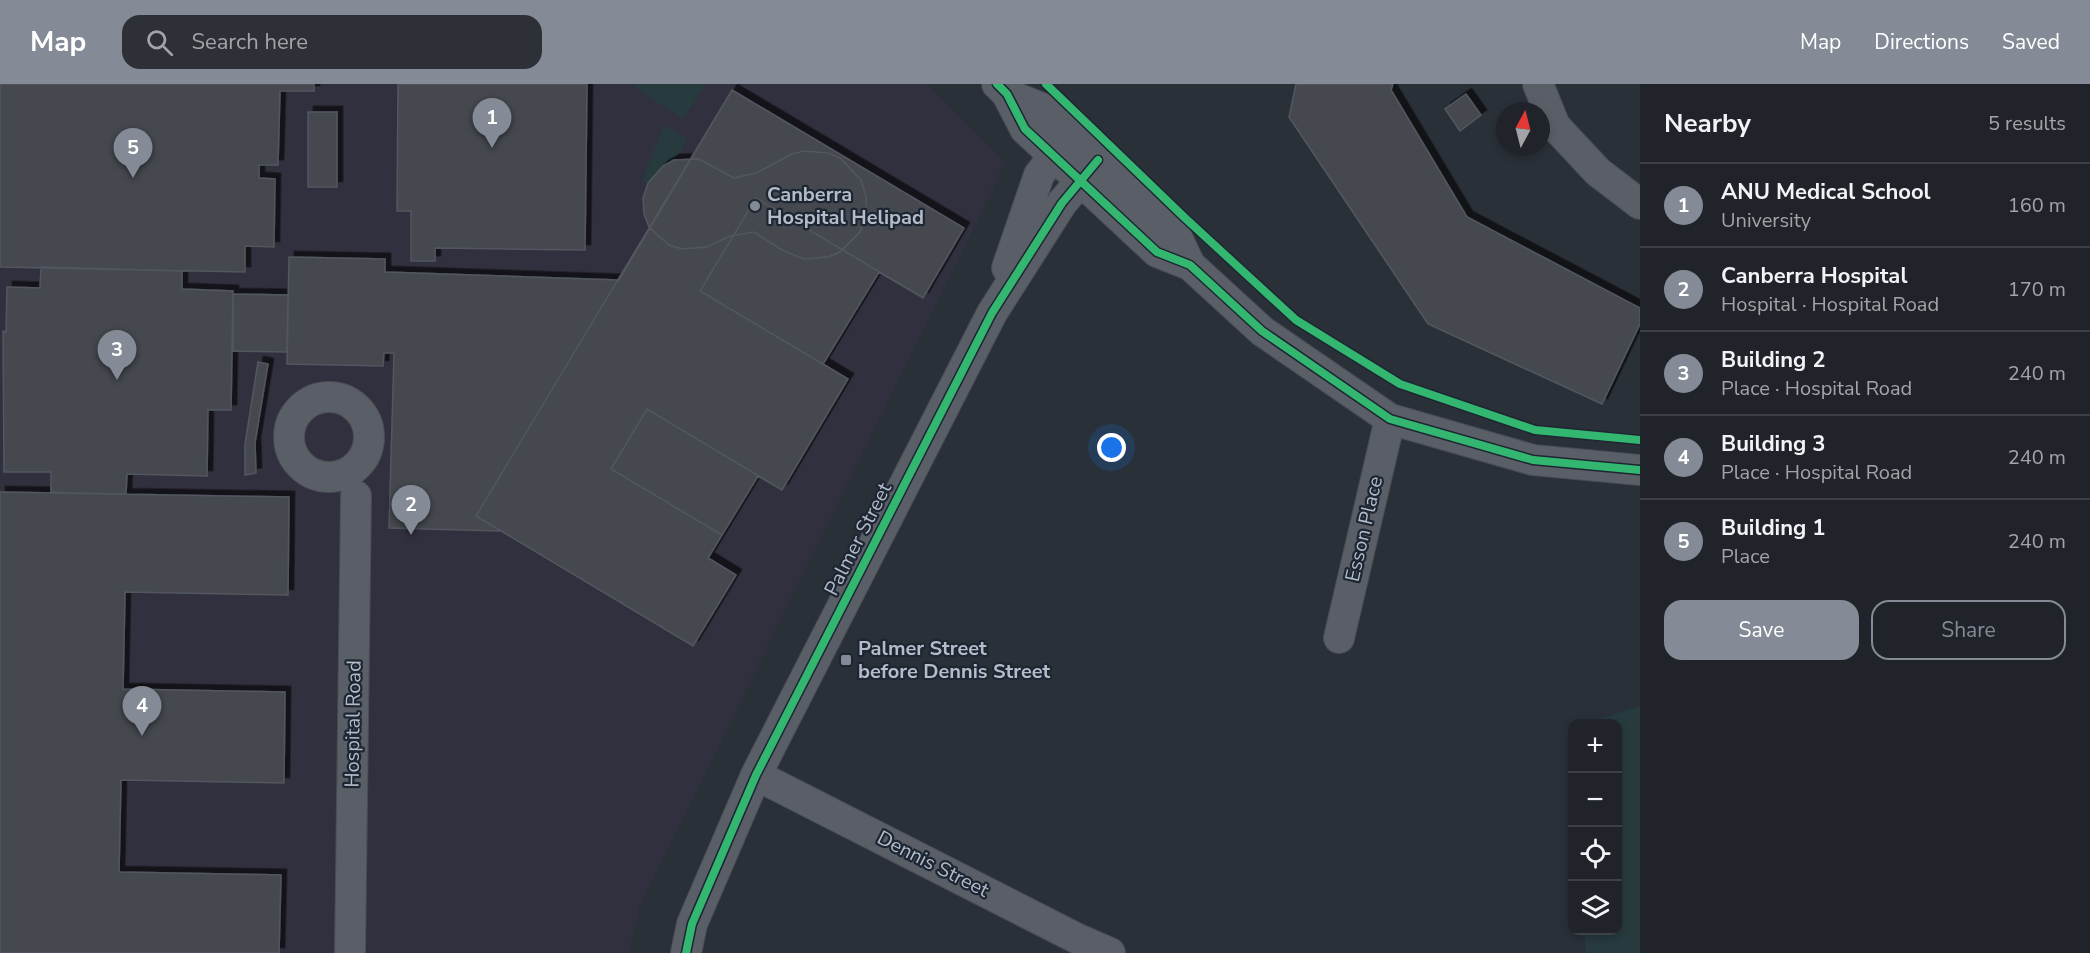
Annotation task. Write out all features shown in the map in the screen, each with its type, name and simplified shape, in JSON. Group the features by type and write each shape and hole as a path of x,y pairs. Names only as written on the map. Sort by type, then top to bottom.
{"street":[{"path":"1538,84 1555,126 1598,172 1640,204"},
{"path":"1002,89 1025,129 1063,145 1089,170 1174,231 1190,265 1262,331 1390,419 1533,460 1640,470"},
{"name":"Palmer Street","path":"992,314 1039,175 1063,145"},
{"name":"Palmer Street","path":"686,953 693,924 756,775 992,314 1062,203 1089,170"},
{"name":"Hospital Road","path":"350,953 356,496 361,462 369,438 368,425 362,413 341,398 314,399 294,416 289,429 288,443 300,467 356,496"},
{"name":"Esson Place","path":"1339,638 1390,419"},
{"path":"325,478 338,477 351,471 361,462"},
{"name":"Dennis Street","path":"756,775 1078,939 1110,953"}],"shaded area":[{"path":"0,84 927,84 1006,162 639,908 629,953 0,953"}],"green space":[{"path":"636,84 706,84 683,119 634,87"},
{"path":"664,125 688,139 657,191 642,180"},
{"path":"1640,706 1640,953 1586,953 1584,935 1622,935 1622,719 1599,719"}],"building":[{"path":"0,84 314,84 314,91 280,91 278,165 259,165 259,178 275,179 274,247 245,246 245,272 0,267"},
{"path":"398,84 587,84 585,250 435,248 435,261 411,261 411,211 397,211"},
{"path":"1296,84 1393,84 1391,90 1467,217 1640,308 1640,324 1602,404 1428,324 1289,117"},
{"path":"732,90 964,228 923,298 879,272 823,364 848,379 782,490 758,476 708,558 736,575 693,646 501,531 389,528 394,353 384,353 383,366 287,364 289,257 385,259 385,272 619,280"},
{"path":"732,90 964,228 923,298 756,198 700,291 848,379 782,490 647,409 611,469 722,535 708,558 736,575 693,646 476,516"},
{"path":"1466,94 1481,115 1460,131 1445,109"},
{"path":"308,112 337,112 337,187 308,187"},
{"name":"Canberra Hospital Helipad","path":"804,151 828,153 840,158 861,180 866,197 866,215 860,232 840,252 828,257 804,259 782,250 754,232 730,236 707,247 682,249 669,245 649,227 644,214 643,198 648,183 663,166 674,160 699,159 734,178 756,173 792,154"},
{"path":"41,267 182,271 182,289 233,291 231,410 208,410 207,476 127,474 126,494 66,493 51,492 51,472 4,472 3,331 6,332 7,287 40,288"},
{"path":"233,294 288,295 287,352 233,351"},
{"path":"258,362 268,364 255,443 256,473 245,475 245,444"},
{"path":"0,492 289,497 288,595 125,592 123,689 285,692 284,783 121,780 119,872 281,875 279,953 0,953"}],"cycle path":[{"path":"997,84 1007,94 1025,129 1157,252 1190,265 1262,331 1390,419 1533,460 1640,470"},
{"path":"1046,84 1185,218 1296,320 1400,384 1535,430 1640,440"},
{"path":"686,953 692,924 756,775 992,313 1062,203 1098,160"}],"place":[{"name":"ANU Medical School","path":"492,148"},
{"name":"Building 1","path":"133,178"},
{"name":"Canberra Hospital Helipad","path":"755,206"},
{"name":"Building 2","path":"117,380"},
{"name":"Canberra Hospital","path":"411,535"},
{"name":"Palmer Street before Dennis Street","path":"846,660"},
{"name":"Building 3","path":"142,736"}]}
